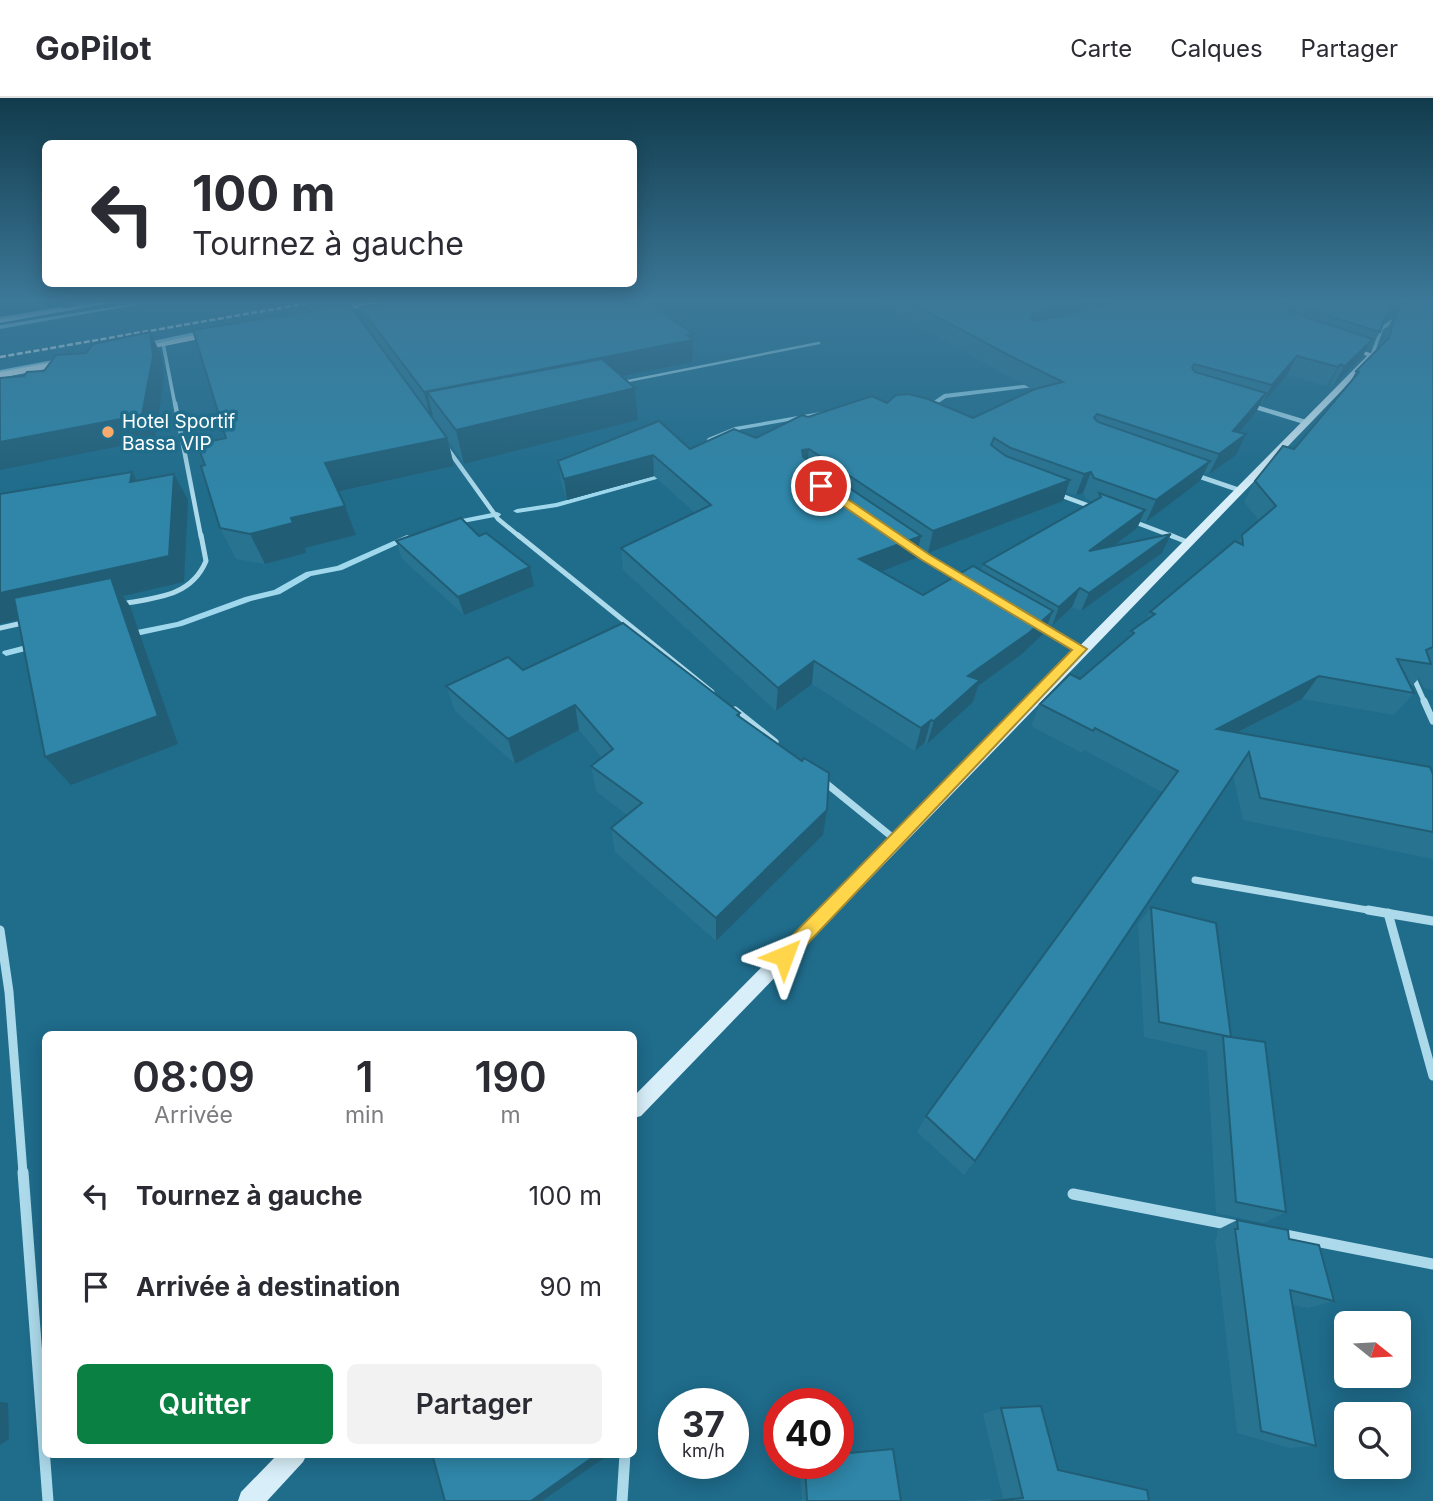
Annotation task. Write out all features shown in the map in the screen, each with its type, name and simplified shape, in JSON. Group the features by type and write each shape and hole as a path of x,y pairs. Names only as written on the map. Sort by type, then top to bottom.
{"main road":[{"path":"0,375 53,364"}],"street":[{"path":"118,604 186,589 202,576 206,561 167,364"},
{"path":"637,1106 1081,649 1363,364"},
{"path":"1240,402 1305,422"},
{"path":"443,443 498,519 713,693"},
{"path":"1188,472 1238,490"},
{"path":"1049,491 1100,509"},
{"path":"1125,519 1187,542"},
{"path":"904,542 974,586"},
{"path":"0,628 39,620"},
{"path":"1033,621 1081,649"},
{"path":"1412,674 1433,721"},
{"path":"724,702 778,745"},
{"path":"811,771 897,841"},
{"path":"1195,880 1433,921"},
{"path":"1388,914 1433,1076"},
{"path":"0,930 9,992 42,1423"},
{"path":"1073,1194 1246,1227"},
{"path":"1273,1233 1433,1264"},
{"path":"45,1458 48,1501"},
{"path":"250,1501 291,1458"},
{"path":"622,1501 625,1458"}],"lane":[{"path":"616,383 710,364"}],"building":[{"path":"49,364 151,364 142,415 0,442 0,378 44,371"},
{"path":"204,364 393,364 447,438 325,463 345,506 291,518 293,523 250,534 220,528 201,466 205,465 197,444 226,438"},
{"path":"403,364 566,364 424,392"},
{"path":"573,364 608,364 635,388 456,430 427,392"},
{"path":"1027,364 1194,364 1192,368 1195,372 1266,393 1233,431 1246,434 1219,454 1097,414 1094,418 1098,422 1210,461 1156,500 1094,478 1091,472 1084,474 1011,448 994,438 991,445 1006,456 1070,480 933,531 809,449 802,450 803,457 921,536 859,559 923,595 973,566 1053,611 1030,632 968,676 980,680 934,721 931,720 921,728 814,661 778,688 621,548 711,505 653,455 564,479 558,461 659,421 690,449 734,429 756,438 802,415 808,417 872,396 887,403 896,395 909,394 973,418 1035,389 1063,382"},
{"path":"1196,364 1290,364 1272,385"},
{"path":"1363,364 1433,364 1433,647 1426,650 1431,664 1397,659 1414,693 1319,676 1217,729 1430,767 1433,774 1433,832 1260,798 1249,752 975,1161 926,1116 1178,771 1095,728 1093,731 1040,704 1070,674 1080,679 1134,633 1131,631 1155,614 1150,612 1235,541 1243,545 1242,535 1276,506 1255,481 1283,446 1294,449 1359,372 1356,371"},
{"path":"132,472 130,482 174,474 169,556 0,593 0,494"},
{"path":"1099,493 1145,510 1089,551 1171,534 1089,593 1080,588 1059,607 983,564 1101,497"},
{"path":"461,518 479,536 486,533 530,567 458,597 396,541"},
{"path":"111,578 158,716 45,757 14,598"},
{"path":"623,623 740,713 737,715 802,761 804,758 829,773 827,810 716,918 611,828 642,803 591,766 613,749 575,705 508,739 446,686 508,657 523,670"},
{"path":"1151,907 1216,923 1231,1037 1159,1022"},
{"path":"1223,1036 1265,1042 1286,1212 1236,1202"},
{"path":"1237,1220 1288,1230 1289,1239 1319,1245 1334,1301 1290,1290 1316,1446 1261,1431 1235,1229 1238,1229"},
{"path":"1041,1406 1058,1470 1147,1490 1149,1501 991,1501 1023,1498 1001,1408"},
{"path":"893,1449 901,1501 807,1501 806,1479 854,1479 854,1453"},
{"path":"433,1458 592,1458 531,1501 445,1501"}],"waterway":[{"path":"0,372 40,364"},
{"path":"924,410 944,396 1039,385"},
{"path":"704,450 710,439 737,428 832,412"},
{"path":"517,511 557,505 669,474"},
{"path":"452,523 497,514"},
{"path":"127,635 179,624 248,599 277,592 309,574 339,568 410,537"},
{"path":"6,653 38,645"}],"place":[{"name":"Hotel Sportif Bassa VIP","path":"108,432"}],"route":[{"path":"784,956 1081,649 926,558 821,486"}]}
